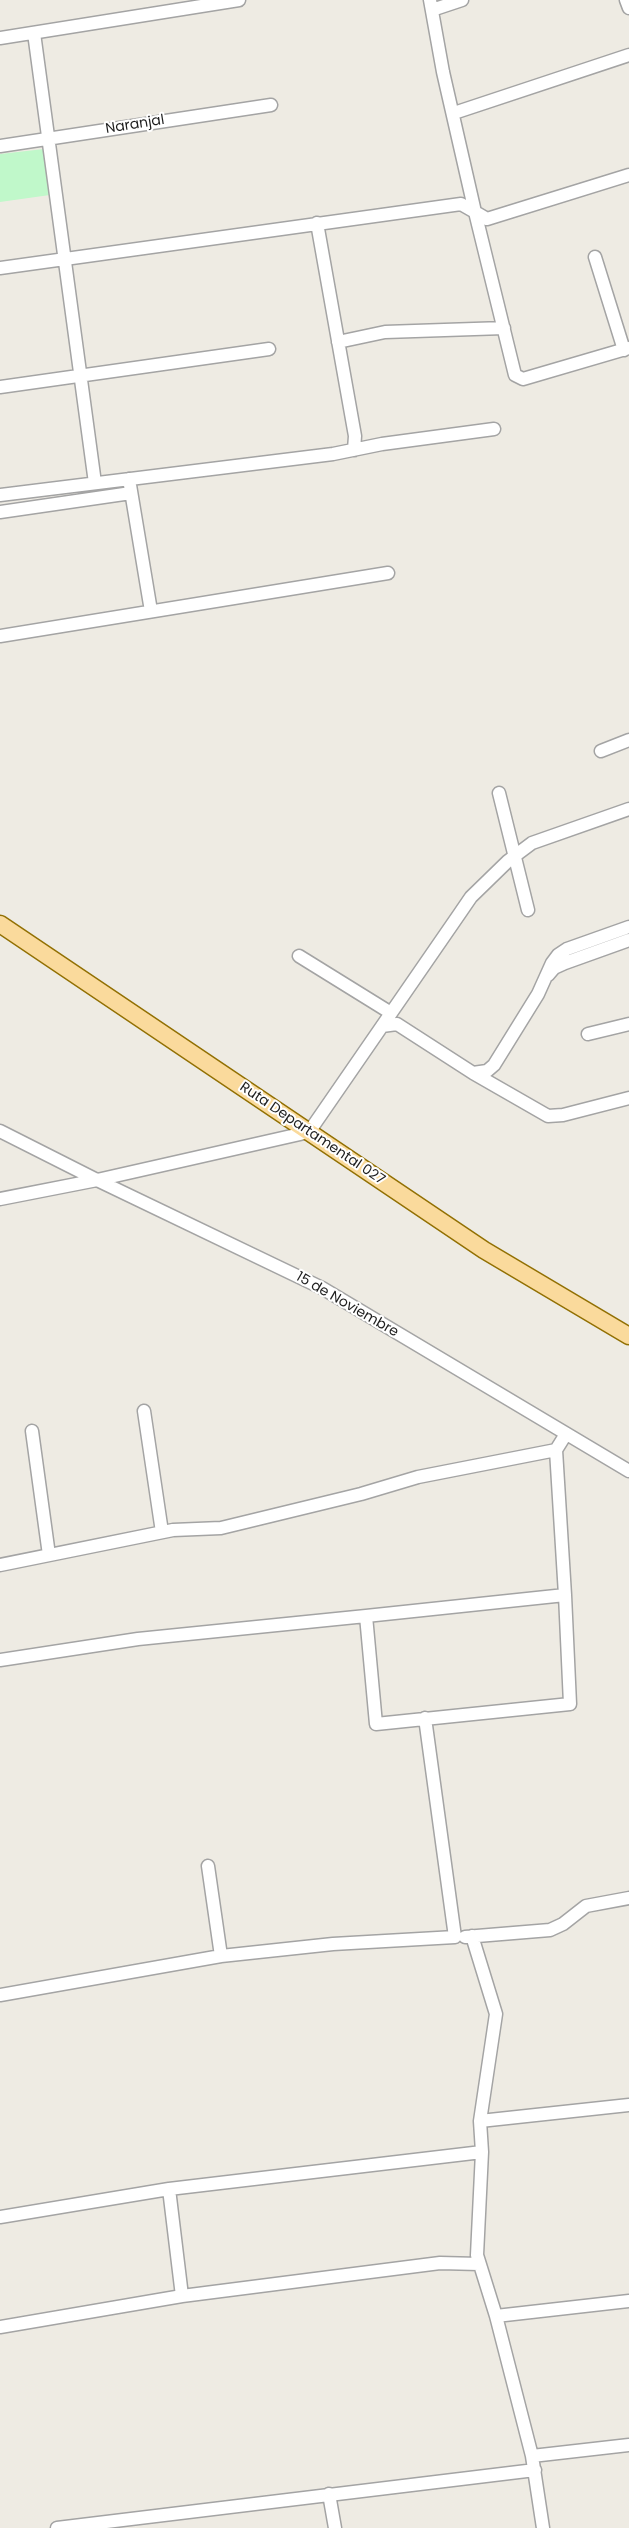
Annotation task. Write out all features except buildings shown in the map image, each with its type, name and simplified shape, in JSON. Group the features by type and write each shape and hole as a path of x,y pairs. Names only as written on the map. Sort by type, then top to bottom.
{"main road":[{"name":"Ruta Departamental 027","path":"0,924 484,1250 629,1336"}],"street":[{"path":"0,38 239,0"},
{"path":"462,0 431,5 475,212 515,375 523,379 626,349 595,257"},
{"path":"626,0 629,8"},
{"path":"34,33 50,138 95,483"},
{"path":"454,113 629,56"},
{"name":"Naranjal","path":"0,146 271,105"},
{"path":"0,268 461,204 487,220 629,175"},
{"path":"317,223 355,436 354,450"},
{"path":"338,342 386,332 504,328"},
{"path":"0,387 269,349"},
{"path":"0,495 354,450 382,444 494,429"},
{"path":"129,479 151,611"},
{"path":"0,512 131,493"},
{"path":"0,636 388,573"},
{"path":"601,751 629,740"},
{"path":"499,793 516,854 528,910"},
{"path":"0,1199 96,1180 309,1132 472,897 516,854 532,843 629,809"},
{"path":"473,1073 487,1071 494,1065 538,994 555,959 567,949 629,927"},
{"path":"546,976 554,968 565,963 629,940"},
{"path":"299,956 391,1013"},
{"path":"382,1026 396,1024 473,1073 548,1116 563,1115 629,1098"},
{"path":"588,1034 629,1024"},
{"name":"15 de Noviembre","path":"0,1131 96,1180 322,1288 629,1471"},
{"path":"144,1411 162,1532"},
{"path":"32,1431 48,1555"},
{"path":"366,1616 376,1724 570,1704 556,1450 566,1434"},
{"path":"0,1566 162,1532 221,1528 361,1494 418,1477 556,1450"},
{"path":"0,1660 138,1639 565,1595"},
{"path":"425,1718 455,1937"},
{"path":"208,1866 221,1956"},
{"path":"0,1995 221,1956 333,1944 550,1930 563,1924 586,1906 629,1898"},
{"path":"472,1936 496,2014 480,2121 482,2152 477,2255 496,2316 532,2456 544,2528"},
{"path":"480,2121 629,2105"},
{"path":"0,2217 169,2189 482,2152"},
{"path":"169,2189 182,2296"},
{"path":"0,2327 182,2296 440,2263 479,2264"},
{"path":"496,2316 629,2301"},
{"path":"532,2456 629,2445"},
{"path":"57,2528 97,2525 329,2494 535,2470"},
{"path":"329,2494 335,2528"}],"green space":[{"path":"44,149 50,195 0,202 0,154"}]}
